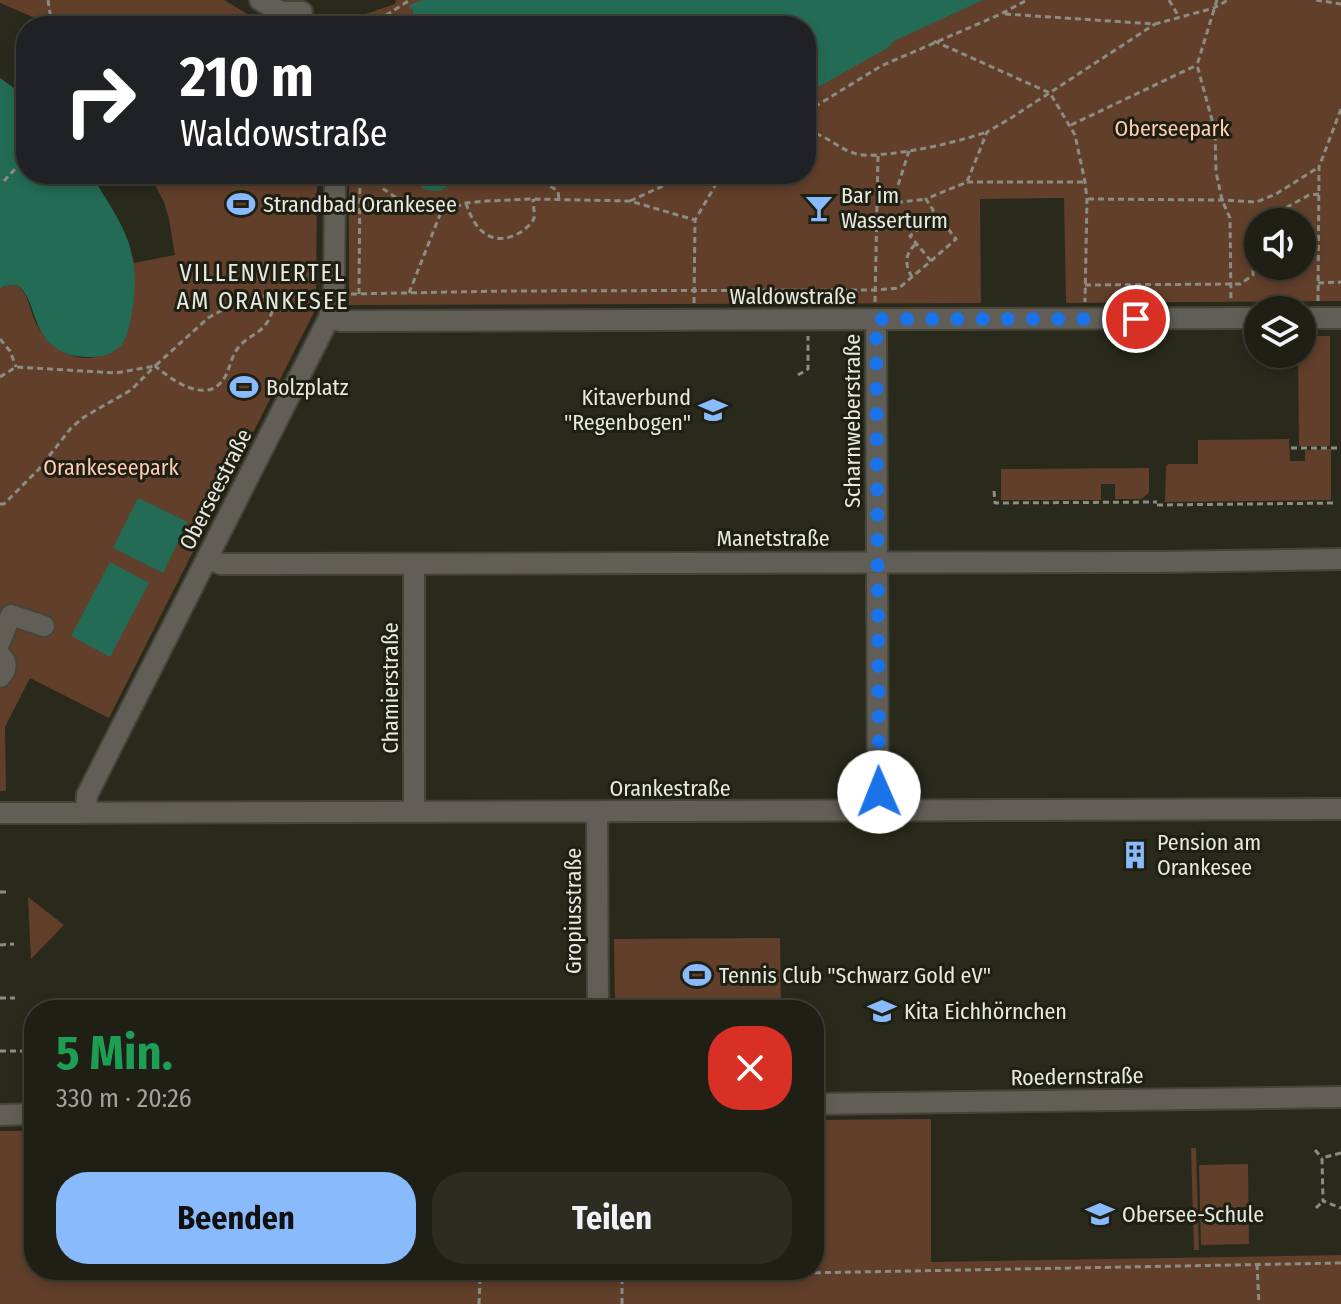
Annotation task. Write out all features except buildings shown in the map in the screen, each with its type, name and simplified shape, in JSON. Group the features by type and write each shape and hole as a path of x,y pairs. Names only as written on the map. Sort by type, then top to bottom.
{"street":[{"path":"260,0 281,12 302,13"},
{"name":"Oberseestraße","path":"86,813 87,795 329,318 334,294 335,184"},
{"name":"Waldowstraße","path":"329,318 341,321 876,313 1244,318"},
{"name":"Scharnweberstraße","path":"876,313 878,810"},
{"path":"1316,313 1341,318"},
{"name":"Manetstraße","path":"207,558 221,564 1341,559"},
{"name":"Chamierstraße","path":"414,564 414,812"},
{"path":"0,642 11,615 44,626"},
{"path":"0,655 6,666 0,677"},
{"name":"Orankestraße","path":"0,813 1341,809"},
{"name":"Gropiusstraße","path":"597,812 598,1000"},
{"name":"Roedernstraße","path":"824,1104 1341,1097"},
{"path":"0,1115 24,1114"}],"path":[{"path":"385,16 410,0"},
{"path":"816,106 881,66 1027,0"},
{"path":"1169,0 1179,17"},
{"path":"1217,0 1197,65 1215,131 1216,172 1222,200 1230,218 1231,301"},
{"path":"816,134 857,154 878,155 956,142 987,132 1155,24 1214,8 1228,0"},
{"path":"1316,0 1341,4"},
{"path":"1001,14 1155,24"},
{"path":"934,41 1050,93 1070,126 1075,135 1087,199 1085,306"},
{"path":"1070,126 1197,65"},
{"path":"1314,296 1318,283 1319,167 1341,109"},
{"path":"967,182 987,132"},
{"path":"892,204 909,151"},
{"path":"876,313 878,155"},
{"path":"1087,199 1256,202 1276,194 1319,167"},
{"path":"4,181 16,168"},
{"path":"877,205 926,199 967,182 1085,182"},
{"path":"360,184 356,294 899,288 956,239 926,199"},
{"path":"378,184 418,211 441,212 466,203 533,199 630,201 695,220"},
{"path":"547,184 558,191 559,200"},
{"path":"630,201 667,184"},
{"path":"694,302 695,220 716,184"},
{"path":"1286,208 1309,195 1320,194"},
{"path":"466,203 473,223 480,230 506,239 528,227 534,217 533,199"},
{"path":"409,293 441,212"},
{"path":"931,261 910,236 936,215"},
{"path":"912,277 907,256 917,243"},
{"path":"1085,285 1231,285 1246,280"},
{"path":"1318,283 1341,282"},
{"path":"0,504 4,504 39,469 78,423 131,390 192,331 220,311 250,298 320,294"},
{"path":"0,377 16,367 116,373 155,366 177,383 197,390 210,389 221,383 238,348 265,326 278,295"},
{"path":"798,375 808,369 808,333"},
{"path":"0,339 10,351 16,367"},
{"path":"1291,448 1337,448"},
{"path":"994,491 995,503 1337,503"},
{"path":"0,945 14,944"},
{"path":"0,998 15,998"},
{"path":"0,1051 24,1051"},
{"path":"1315,1150 1322,1158 1323,1201 1316,1208"},
{"path":"1322,1158 1341,1153"},
{"path":"1323,1201 1341,1208"},
{"path":"824,1272 1341,1263"},
{"path":"1257,1264 1259,1304"},
{"path":"479,1304 480,1280"},
{"path":"622,1280 622,1304"}],"green space":[{"path":"0,0 224,0 251,16 31,16 0,3"},
{"name":"Oberseepark","path":"396,0 1341,0 1341,301 1316,301 1316,296 1244,296 1244,302 1066,303 1064,198 980,199 981,303 349,305 349,184 816,184 816,16 360,16 395,4"},
{"name":"Orankeseepark","path":"0,78 16,90 16,184 97,184 128,241 134,263 175,255 169,219 154,184 317,184 316,308 109,718 30,678 5,727 6,791 0,791 0,289 17,285 26,296 44,335 58,348 76,357 95,357 124,342 130,322 0,200"},
{"path":"1316,336 1330,336 1330,446 1299,446 1298,368 1316,368"},
{"path":"1289,439 1290,461 1305,461 1305,450 1331,449 1331,500 1165,502 1166,467 1168,464 1198,464 1198,440"},
{"path":"1149,468 1149,493 1141,499 1115,499 1115,484 1101,484 1101,500 1001,500 1001,469"},
{"path":"28,897 64,925 31,959"},
{"name":"Tennis Club \"Schwarz Gold eV\"","path":"780,938 781,1000 615,1000 614,939"},
{"path":"931,1119 931,1262 1341,1255 1341,1304 0,1304 0,1131 24,1131 24,1280 824,1280 824,1120"},
{"path":"1191,1148 1196,1148 1199,1250 1194,1250"},
{"path":"1248,1164 1249,1244 1201,1245 1199,1165"}],"shaded area":[{"path":"423,0 983,0 894,41 889,47 816,88 816,16 413,16 409,5"},
{"path":"0,78 16,90 16,184 97,184 126,235 132,254 134,293 125,340 114,351 96,357 81,357 59,350 43,335 23,291 17,285 0,289"},
{"path":"419,184 447,184 442,190 423,189"},
{"path":"138,498 188,522 163,573 113,548"},
{"path":"110,562 149,583 110,657 71,636"}],"place":[{"name":"Strandbad Orankesee","path":"241,204"},
{"name":"Bar im Wasserturm","path":"819,208"},
{"name":"Bolzplatz","path":"244,387"},
{"name":"Kitaverbund \"Regenbogen\"","path":"713,410"},
{"name":"Pension am Orankesee","path":"1135,855"},
{"name":"Tennis Club \"Schwarz Gold eV\"","path":"697,975"},
{"name":"Kita Eichhörnchen","path":"882,1011"},
{"name":"Obersee-Schule","path":"1100,1214"}],"district":[{"name":"VILLENVIERTEL AM ORANKESEE","path":"263,287"}],"route":[{"path":"879,792 876,319 1136,319"}]}
